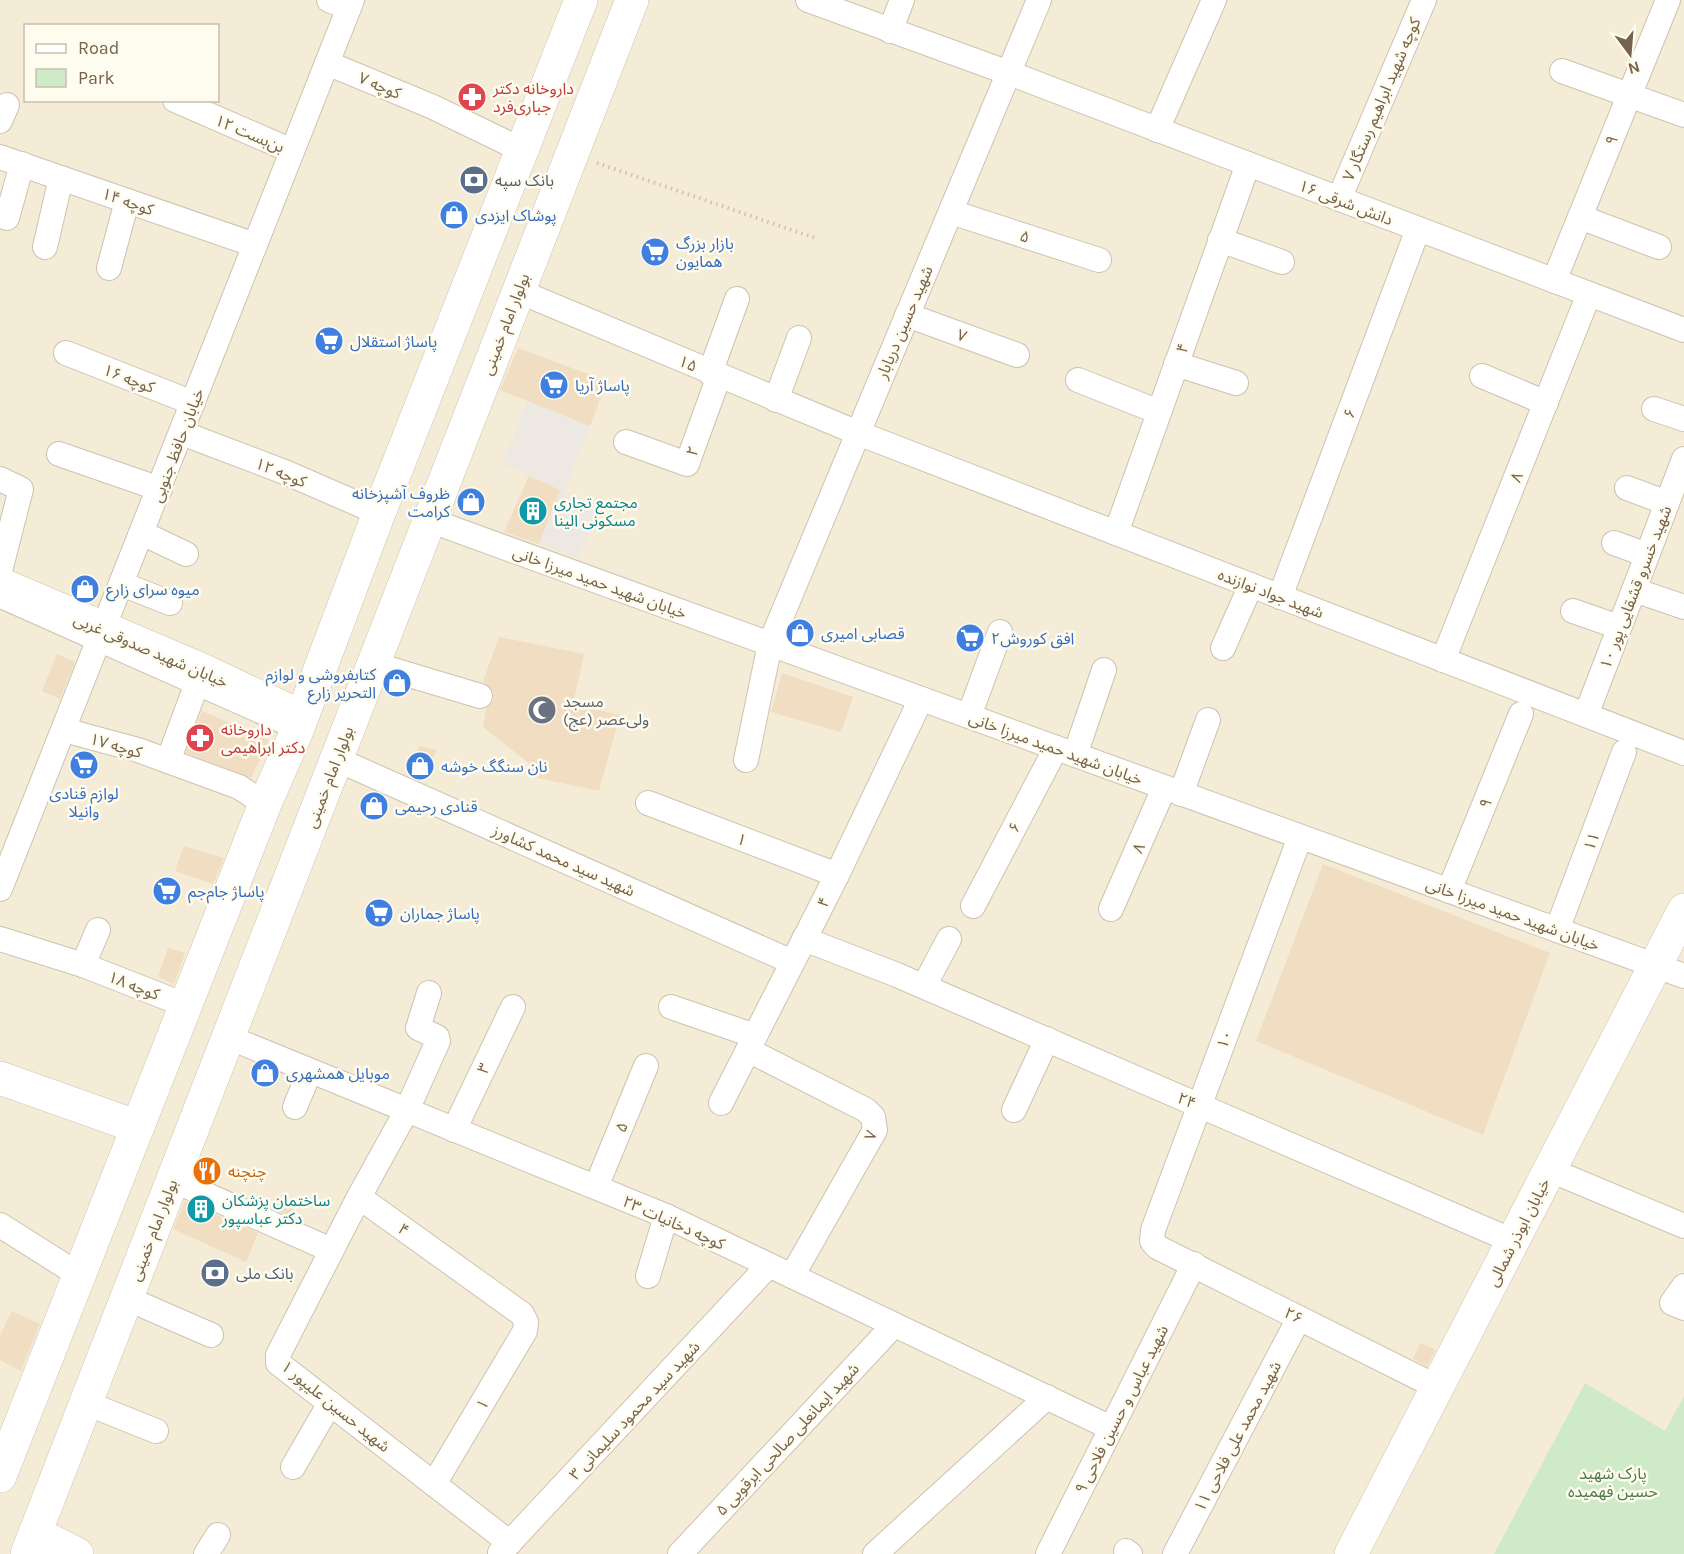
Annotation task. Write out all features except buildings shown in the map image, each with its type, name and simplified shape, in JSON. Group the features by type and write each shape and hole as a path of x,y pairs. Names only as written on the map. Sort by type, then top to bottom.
{"main road":[{"name":"بولوار امام خمینی","path":"31,1543 632,0"},
{"path":"0,1476 265,804 299,725 522,150 574,2"},
{"name":"خیابان شهید صدوقی غربی","path":"0,584 101,637 299,725"},
{"name":"خیابان ابوذر شمالی","path":"1351,1554 1550,1170 1670,971 1684,910"},
{"path":"0,1078 138,1127"},
{"path":"31,1543 77,1554"}],"street":[{"name":"دانش شرقی ۱۶","path":"808,0 1009,73 1684,330"},
{"path":"890,31 902,0"},
{"name":"شهید حسین دریابار","path":"770,644 1039,0"},
{"path":"1157,130 1214,0"},
{"name":"کوچه شهید ابراهیم رستگار ۷","path":"1339,199 1424,0"},
{"name":"۹","path":"1554,281 1668,0"},
{"name":"خیابان حافظ جنوبی","path":"0,888 8,848 64,730 160,489 327,63 343,3"},
{"name":"کوچه ۷","path":"327,63 433,107 522,150"},
{"path":"1563,71 1629,97 1684,115"},
{"name":"بن‌بست ۱۲","path":"180,102 292,151"},
{"path":"7,218 11,160"},
{"name":"کوچه ۱۴","path":"11,160 255,245"},
{"name":"۴","path":"1116,533 1248,164"},
{"path":"45,247 62,178"},
{"path":"109,268 127,201"},
{"name":"۵","path":"951,212 1099,260"},
{"path":"1580,217 1659,247"},
{"name":"۶","path":"1280,597 1418,229"},
{"path":"1220,240 1282,262"},
{"name":"۱۵","path":"518,291 858,433"},
{"name":"۸","path":"1443,660 1589,294"},
{"path":"714,374 737,299"},
{"name":"۷","path":"908,315 1017,356"},
{"path":"776,400 799,338"},
{"name":"کوچه ۱۶","path":"66,353 193,403"},
{"path":"1176,364 1236,383"},
{"name":"۲","path":"626,442 687,464 714,374"},
{"path":"1482,376 1546,403"},
{"path":"1078,380 1159,412"},
{"path":"1654,410 1684,419"},
{"name":"کوچه ۱۲","path":"182,433 287,473 380,513"},
{"name":"شهید جواد نوازنده","path":"858,433 1684,753"},
{"path":"59,454 160,489"},
{"name":"شهید خسرو قشقایی پور ۱۰","path":"1586,715 1684,459"},
{"path":"0,571 11,484"},
{"path":"1627,488 1667,503"},
{"name":"خیابان شهید حمید میرزا خانی","path":"429,520 1670,971"},
{"path":"142,533 186,554"},
{"path":"1614,543 1647,555"},
{"path":"122,584 170,603"},
{"path":"1223,648 1251,585"},
{"path":"1634,590 1684,607"},
{"path":"1573,611 1619,627"},
{"path":"969,716 1000,632"},
{"path":"746,760 770,644"},
{"path":"373,664 480,696"},
{"path":"1065,751 1104,670"},
{"path":"199,679 168,761 239,787 265,804"},
{"name":"۴","path":"720,1103 837,875 921,699"},
{"name":"۹","path":"1449,891 1521,714"},
{"path":"1173,790 1208,720"},
{"name":"کوچه ۱۷","path":"64,730 138,750 168,761"},
{"name":"۶","path":"973,906 1065,751"},
{"name":"۱۱","path":"1557,930 1624,752"},
{"name":"شهید سید محمد کشاورز","path":"336,759 792,962"},
{"name":"۸","path":"1111,909 1173,790"},
{"name":"۱","path":"648,803 837,875"},
{"name":"۱۰","path":"1152,1241 1153,1230 1300,837"},
{"path":"83,965 98,930"},
{"name":"کوچه ۱۸","path":"0,939 83,965 186,1005"},
{"name":"۲۴","path":"804,939 924,986 1513,1241"},
{"path":"924,986 948,939"},
{"path":"359,1197 407,1110 438,1041 437,1037 418,1028 429,993"},
{"name":"۳","path":"454,1130 513,1006"},
{"path":"671,1007 751,1043"},
{"name":"کوچه دخانیات ۲۳","path":"228,1037 666,1216 1111,1428"},
{"path":"1014,1110 1047,1040"},
{"name":"۷","path":"751,1043 866,1110 873,1117 875,1130 792,1276"},
{"name":"۵","path":"596,1187 646,1066"},
{"path":"295,1107 310,1071"},
{"path":"1550,1170 1684,1226"},
{"path":"173,1180 331,1250"},
{"name":"۴","path":"359,1197 522,1314 526,1322"},
{"name":"شهید حسین علیپور ۱","path":"359,1197 278,1354 278,1363 434,1484 504,1548"},
{"path":"648,1276 666,1216"},
{"path":"0,1225 79,1275"},
{"name":"۲۶","path":"1152,1241 1157,1247 1437,1387"},
{"name":"شهید عباس و حسین فلاحی ۹","path":"1048,1554 1194,1264"},
{"name":"شهید سید محمود سلیمانی ۳","path":"504,1548 769,1265"},
{"path":"126,1298 211,1335"},
{"name":"شهید محمد علی فلاحی ۱۱","path":"1175,1554 1299,1318"},
{"name":"۱","path":"434,1484 525,1331 526,1322"},
{"name":"شهید ایمانعلی صالحی ابرقویی ۵","path":"680,1554 894,1325"},
{"path":"875,1554 1047,1397"},
{"path":"86,1403 156,1431"},
{"path":"293,1467 330,1403"}],"lane":[{"path":"0,602 101,637"}],"path":[{"path":"572,154 815,238"}],"shaded area":[{"path":"0,0 1684,0 1684,1554 0,1554"},
{"path":"528,400 590,426 564,491 601,507 578,558 539,544 560,490 503,464"}],"green space":[{"name":"پارک شهید حسین فهمیده","path":"1585,1383 1665,1431 1684,1396 1684,1554 1494,1554"}],"place":[{"name":"داروخانه دکتر جباری‌فرد","path":"472,97"},
{"name":"بانک سپه","path":"474,180"},
{"name":"پوشاک ایزدی","path":"454,215"},
{"name":"بازار بزرگ همایون","path":"655,252"},
{"name":"پاساژ استقلال","path":"329,341"},
{"name":"پاساژ آریا","path":"554,385"},
{"name":"ظروف آشپزخانه کرامت","path":"471,502"},
{"name":"مجتمع تجاری مسکونی الینا","path":"533,511"},
{"name":"میوه سرای زارع","path":"85,589"},
{"name":"قصابی امیری","path":"800,633"},
{"name":"افق کوروش۲","path":"970,638"},
{"name":"کتابفروشی و لوازم التحریر زارع","path":"397,683"},
{"name":"مسجد ولی‌عصر (عج)","path":"542,710"},
{"name":"داروخانه دکتر ابراهیمی","path":"200,738"},
{"name":"لوازم قنادی وانیلا","path":"84,765"},
{"name":"نان سنگگ خوشه","path":"420,766"},
{"name":"قنادی رحیمی","path":"374,806"},
{"name":"پاساژ جام‌جم","path":"167,891"},
{"name":"پاساژ جماران","path":"379,913"},
{"name":"موبایل همشهری","path":"265,1073"},
{"name":"چنچنه","path":"207,1171"},
{"name":"ساختمان پزشکان دکتر عباسپور","path":"201,1209"},
{"name":"بانک ملی","path":"215,1273"}]}
